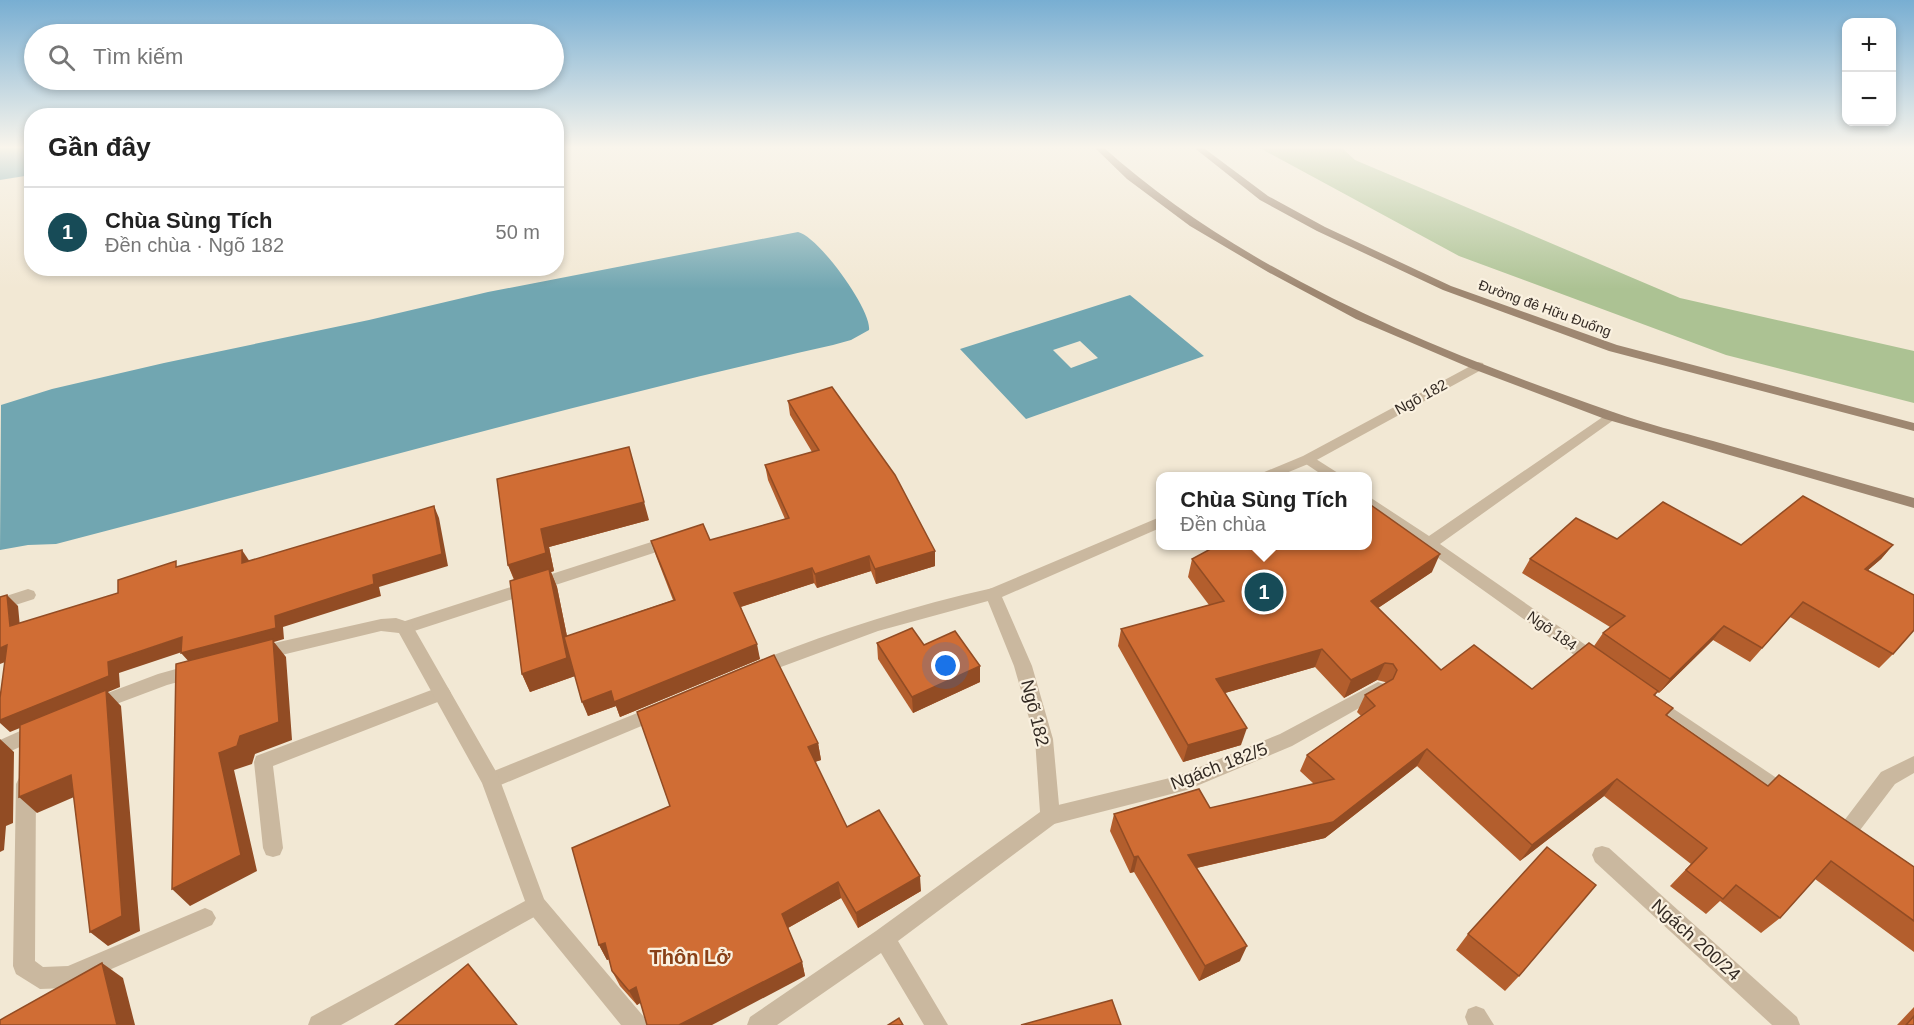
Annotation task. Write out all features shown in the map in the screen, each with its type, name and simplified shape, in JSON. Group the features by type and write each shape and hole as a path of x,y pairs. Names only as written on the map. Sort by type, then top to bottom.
{"street":[{"path":"1154,194 1194,224 1272,270 1360,316 1478,366 1610,416 1914,503"},
{"name":"Đường đê Hữu Đuống","path":"1259,194 1321,230 1447,288 1613,348 1914,427"},
{"name":"Ngõ 182","path":"1278,472 1308,459 1478,366"},
{"path":"1429,544 1610,416"},
{"path":"1308,459 1326,472"},
{"name":"Ngõ 184","path":"1372,504 1615,675"},
{"path":"746,674 855,630 941,604 993,594 1156,524"},
{"path":"405,628 681,538"},
{"name":"Ngõ 182","path":"993,594 1023,666 1044,739 1050,816"},
{"path":"0,604 28,595"},
{"path":"238,658 381,625 396,624 405,628 491,781 536,905 636,1025"},
{"path":"79,712 164,679 207,667"},
{"name":"Ngách 182/5","path":"1050,816 1180,784 1286,740 1378,689"},
{"path":"273,848 263,762 442,693"},
{"path":"1644,695 1796,802"},
{"path":"491,781 668,707"},
{"path":"0,748 58,722"},
{"path":"26,736 24,966 40,978 68,977 205,918"},
{"path":"1861,848 1839,833 1888,778 1914,764"},
{"path":"758,1025 884,938 1050,816"},
{"name":"Ngách 200/24","path":"1602,855 1789,1025"},
{"path":"319,1025 536,905"},
{"path":"884,938 937,1025"}],"green space":[{"path":"1344,194 1435,194 1680,298 1914,351 1914,403 1726,355 1459,256"}],"water":[{"path":"798,232 818,246 842,275 862,307 868,320 869,330 851,340 833,345 541,416 56,544 28,545 0,550 1,405 52,389 164,363 369,320 488,292"},
{"path":"1130,295 1204,356 1026,419 960,349","holes":["1080,341 1098,358 1071,368 1053,350"]}],"building":[{"path":"832,387 895,475 935,551 875,569 869,556 815,574 812,568 734,593 757,644 614,702 611,691 582,702 564,637 675,600 651,541 703,524 710,540 789,518 765,465 819,450 788,401"},
{"path":"629,447 644,502 541,529 546,553 508,565 497,479"},
{"path":"1803,496 1893,545 1865,569 1914,595 1914,630 1893,654 1803,602 1762,648 1724,626 1670,679 1603,633 1625,616 1530,559 1576,518 1617,539 1663,502 1741,545"},
{"path":"434,506 442,554 373,575 374,584 275,616 276,628 181,653 182,637 108,662 109,676 0,720 0,698 7,645 0,648 0,597 7,595 10,626 118,593 118,580 176,561 176,567 242,550 242,563"},
{"path":"1372,506 1440,554 1371,601 1441,670 1474,645 1532,689 1589,643 1658,691 1654,695 1673,708 1666,715 1768,786 1779,775 1914,867 1914,921 1831,861 1780,918 1736,885 1723,899 1686,870 1707,848 1617,779 1532,845 1427,749 1333,822 1188,855 1247,946 1205,966 1138,856 1134,857 1114,814 1199,789 1210,808 1334,779 1307,755 1375,706 1365,695 1393,679 1397,670 1393,664 1385,663 1351,680 1322,649 1216,679 1247,728 1188,745 1121,629 1224,601 1192,559 1209,550 1372,550"},
{"path":"549,569 567,658 522,674 510,581"},
{"path":"912,628 924,645 955,631 980,666 912,697 877,643"},
{"path":"273,639 279,722 240,736 237,746 219,753 241,855 172,889 176,664"},
{"path":"774,655 818,743 808,747 847,827 879,810 920,876 856,913 838,882 782,914 802,962 679,1025 647,1025 636,987 629,991 612,971 605,943 599,945 572,848 670,806 637,712"},
{"path":"106,690 122,916 90,932 71,775 19,797 20,725"},
{"path":"1547,847 1596,885 1519,976 1468,934"},
{"path":"102,963 117,1025 0,1025 0,1020"},
{"path":"468,964 517,1025 395,1025"},
{"path":"1112,1000 1121,1025 1021,1025"},
{"path":"1914,1016 1914,1025 1906,1025"},
{"path":"899,1018 903,1025 888,1025"}],"place":[{"name":"Chùa Sùng Tích","path":"1264,592"}],"district":[{"name":"Thôn Lở","path":"690,957"}]}
